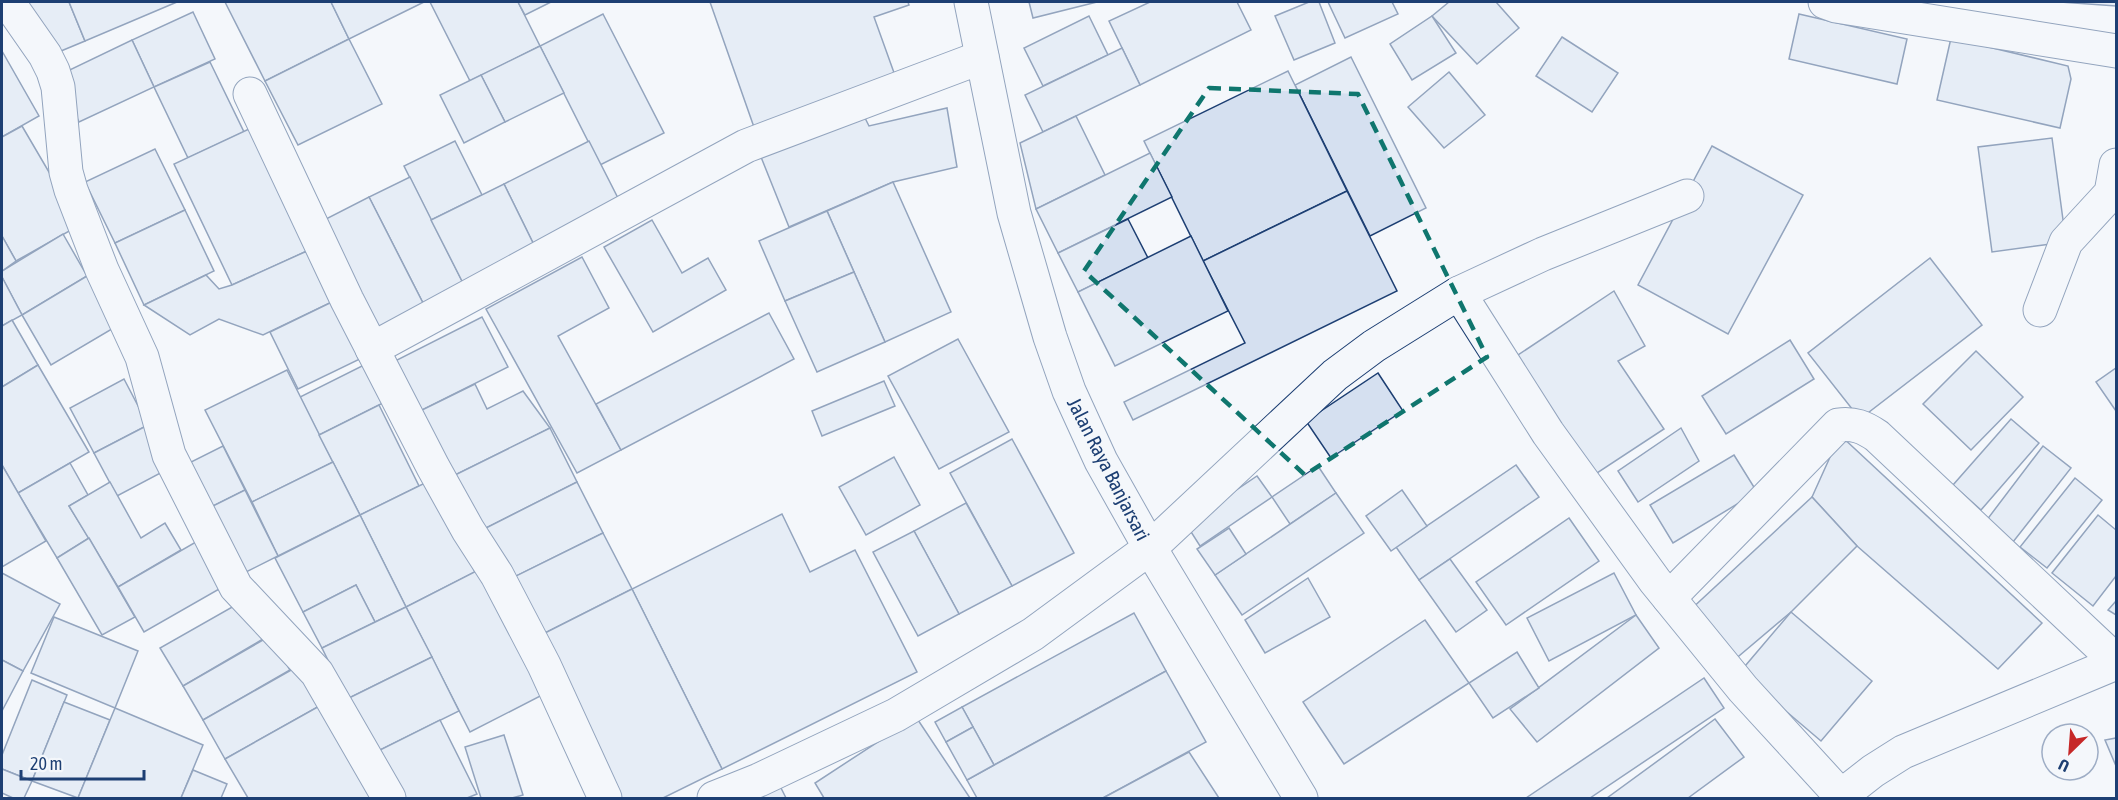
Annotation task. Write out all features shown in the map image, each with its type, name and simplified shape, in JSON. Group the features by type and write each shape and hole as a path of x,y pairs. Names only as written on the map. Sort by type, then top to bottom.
{"main road":[{"path":"8,2 45,55 53,71 58,87 66,172 71,190 102,270 142,357 169,455 236,587 317,673 389,798"},
{"name":"Jalan Raya Banjarsari","path":"971,2 1014,213 1050,337 1069,391 1101,461 1150,548 1302,798"},
{"path":"1825,2 1836,6 2116,51"},
{"path":"372,349 746,146 982,57"},
{"path":"250,94 347,300 438,476 468,530 503,585 544,665 605,798"},
{"path":"2040,310 2066,242 2111,192 2116,165"},
{"path":"714,798 759,780 896,715 1032,634 1150,548 1335,375 1374,346 1459,293 1543,254 1687,196"},
{"path":"1459,293 1548,433 1669,598 1743,689 1841,798 1873,771 1903,752 2116,662 1877,436 1864,427 1850,424 1838,425 1669,598"}],"highlighted area":[{"path":"1209,88 1358,94 1487,357 1305,475 1084,271"}],"building":[{"path":"25,2 69,2 85,41 49,56"},
{"path":"69,2 177,2 85,41"},
{"path":"225,2 331,2 349,39 265,81"},
{"path":"331,2 424,2 349,39"},
{"path":"430,2 518,2 540,46 470,81"},
{"path":"518,2 551,2 525,15"},
{"path":"710,2 908,2 909,5 874,17 897,81 755,130"},
{"path":"1029,2 1097,2 1033,18"},
{"path":"1150,2 1237,2 1251,30 1140,85 1109,21"},
{"path":"1309,2 1319,2 1335,43 1294,60 1275,16"},
{"path":"1328,2 1392,2 1398,14 1345,38"},
{"path":"1449,2 1496,2 1519,28 1477,64 1432,16"},
{"path":"2060,2 2116,2 2116,6"},
{"path":"193,12 215,59 154,87 132,40"},
{"path":"603,14 664,133 600,165 540,46"},
{"path":"1799,14 1907,39 1897,84 1789,59"},
{"path":"1089,16 1108,55 1043,86 1024,48"},
{"path":"1432,16 1456,53 1412,80 1390,44"},
{"path":"1562,37 1618,73 1592,112 1536,76"},
{"path":"1951,38 2068,66 2071,79 2060,128 1937,100"},
{"path":"349,39 382,104 298,145 265,81"},
{"path":"132,40 154,87 79,122 57,76"},
{"path":"540,46 564,93 505,122 481,75"},
{"path":"1122,48 1140,85 1043,132 1025,95"},
{"path":"2,51 39,116 2,137"},
{"path":"1351,57 1426,208 1370,236 1295,85"},
{"path":"210,62 244,132 188,158 154,87"},
{"path":"1288,71 1347,191 1203,261 1144,141"},
{"path":"1449,72 1485,115 1444,148 1408,107"},
{"path":"481,75 505,122 464,143 440,95"},
{"path":"947,108 957,167 893,182 789,227 759,152 862,112 869,126"},
{"path":"1076,116 1105,175 1036,209 1020,143"},
{"path":"22,126 80,225 16,261 2,236 2,137"},
{"path":"249,129 307,251 232,285 174,164"},
{"path":"2052,138 2066,242 1992,252 1978,147"},
{"path":"455,141 482,195 431,220 404,166"},
{"path":"589,141 622,206 536,249 504,184"},
{"path":"1712,146 1803,195 1728,334 1638,285"},
{"path":"155,149 185,210 115,243 85,182"},
{"path":"1150,153 1172,197 1058,253 1036,209"},
{"path":"410,177 464,285 424,305 369,197"},
{"path":"893,182 951,312 885,342 827,211"},
{"path":"504,184 536,249 464,285 431,220"},
{"path":"1347,191 1397,291 1133,420 1124,402 1245,343 1203,261"},
{"path":"369,197 424,305 376,328 322,221"},
{"path":"185,210 214,271 144,305 115,243"},
{"path":"827,211 854,272 785,301 759,241"},
{"path":"1128,219 1148,258 1078,292 1058,253"},
{"path":"652,220 682,273 708,258 726,290 653,332 604,247"},
{"path":"63,234 87,276 22,315 2,277 2,271"},
{"path":"2,236 16,261 2,271"},
{"path":"1191,236 1228,311 1115,366 1078,292"},
{"path":"307,251 336,300 263,335 219,319 190,335 144,305 206,275 219,289"},
{"path":"582,257 609,308 558,336 621,450 577,473 486,309"},
{"path":"1930,258 1982,325 1860,419 1808,353"},
{"path":"854,272 885,342 817,372 785,301"},
{"path":"87,276 117,326 51,365 22,315"},
{"path":"2,277 22,315 2,326"},
{"path":"1614,291 1645,346 1618,361 1664,429 1591,477 1512,359"},
{"path":"336,300 364,357 298,389 270,332"},
{"path":"769,313 794,359 621,450 596,404"},
{"path":"482,317 508,367 420,411 395,361"},
{"path":"12,320 38,365 2,387 2,326"},
{"path":"958,339 1009,432 939,469 888,376"},
{"path":"1790,340 1814,379 1726,434 1702,396"},
{"path":"1976,351 2023,397 1971,450 1923,404"},
{"path":"370,362 389,400 319,435 300,397"},
{"path":"38,365 89,452 18,493 2,465 2,387"},
{"path":"2116,368 2116,411 2096,382"},
{"path":"287,370 333,462 252,502 205,410"},
{"path":"1378,373 1403,411 1331,458 1306,421"},
{"path":"124,379 148,425 94,453 70,408"},
{"path":"884,381 895,406 822,436 812,411"},
{"path":"475,384 487,409 523,391 550,428 453,476 420,411"},
{"path":"379,405 419,486 360,515 319,435"},
{"path":"2011,419 2039,443 1981,510 1953,485"},
{"path":"148,425 170,468 117,496 94,453"},
{"path":"550,428 577,482 480,531 453,476"},
{"path":"1681,428 1699,461 1638,502 1618,471"},
{"path":"1840,435 2042,623 1998,669 1857,546 1812,497"},
{"path":"1012,439 1074,553 1012,586 950,473"},
{"path":"223,446 245,490 205,510 183,466"},
{"path":"2043,446 2071,468 2013,542 1986,521"},
{"path":"1734,455 1757,492 1673,543 1650,505"},
{"path":"894,457 920,505 866,535 839,487"},
{"path":"333,462 360,515 278,556 252,502"},
{"path":"70,463 88,495 69,506 89,538 57,558 18,493"},
{"path":"2,465 46,541 2,567"},
{"path":"1516,465 1539,497 1419,580 1396,547"},
{"path":"1318,466 1336,493 1290,524 1272,497"},
{"path":"1257,476 1272,497 1200,546 1186,524"},
{"path":"2075,478 2102,500 2047,568 2020,547"},
{"path":"429,481 475,572 406,607 360,515"},
{"path":"110,482 141,538 165,523 181,550 118,587 69,506"},
{"path":"577,482 603,533 506,581 480,531"},
{"path":"245,490 278,556 238,576 205,510"},
{"path":"1402,490 1427,526 1391,551 1366,516"},
{"path":"1336,493 1364,533 1242,615 1215,575"},
{"path":"1812,497 1857,546 1791,612 1733,661 1688,612"},
{"path":"966,503 1012,586 959,614 914,531"},
{"path":"782,514 810,572 855,550 917,672 722,769 632,589"},
{"path":"360,515 406,607 375,622 356,585 303,612 275,558"},
{"path":"2098,515 2116,530 2116,576 2093,606 2052,573"},
{"path":"1569,518 1599,561 1506,625 1476,582"},
{"path":"1229,528 1246,554 1215,575 1197,549"},
{"path":"914,531 959,614 918,636 873,552"},
{"path":"603,533 632,589 535,638 506,581"},
{"path":"89,538 135,617 102,635 57,558"},
{"path":"201,539 228,584 144,632 118,587"},
{"path":"1450,559 1487,610 1456,632 1419,580"},
{"path":"488,565 552,690 470,732 406,607"},
{"path":"2,573 60,604 23,671 2,660"},
{"path":"1614,573 1636,615 1549,661 1527,618"},
{"path":"1308,578 1330,617 1265,653 1245,620"},
{"path":"356,585 375,622 322,648 303,612"},
{"path":"632,589 722,769 663,798 616,798 535,638"},
{"path":"2116,601 2116,615 2108,610"},
{"path":"241,602 263,639 183,686 160,648"},
{"path":"406,607 432,657 347,699 322,648"},
{"path":"1791,612 1872,681 1821,741 1740,672"},
{"path":"1134,613 1166,671 994,765 962,707"},
{"path":"1636,615 1659,648 1537,742 1510,709"},
{"path":"54,617 138,651 115,708 31,673"},
{"path":"1425,620 1469,683 1344,764 1303,702"},
{"path":"270,636 290,670 203,720 183,686"},
{"path":"1517,652 1539,688 1493,718 1469,683"},
{"path":"432,657 459,711 372,754 347,699"},
{"path":"2,660 23,671 2,711"},
{"path":"300,665 323,704 225,759 203,720"},
{"path":"1166,671 1206,742 1103,798 977,798 967,780"},
{"path":"1704,678 1724,708 1590,798 1526,798"},
{"path":"32,680 67,695 32,781 2,769 2,755"},
{"path":"64,702 110,720 78,798 32,781"},
{"path":"323,704 378,798 248,798 225,759"},
{"path":"962,707 973,727 946,742 935,722"},
{"path":"115,708 203,745 181,798 78,798"},
{"path":"916,717 970,798 824,798 815,783"},
{"path":"1715,719 1744,757 1688,798 1607,798"},
{"path":"440,720 477,794 467,798 394,798 372,754"},
{"path":"973,727 994,765 967,780 946,742"},
{"path":"504,735 523,795 512,798 481,798 465,747"},
{"path":"2116,738 2116,766 2105,740"},
{"path":"1189,752 1219,798 1103,798"},
{"path":"2,769 32,781 24,798 13,798 2,793"},
{"path":"193,770 227,784 221,798 181,798"},
{"path":"776,778 786,798 731,798"}]}
